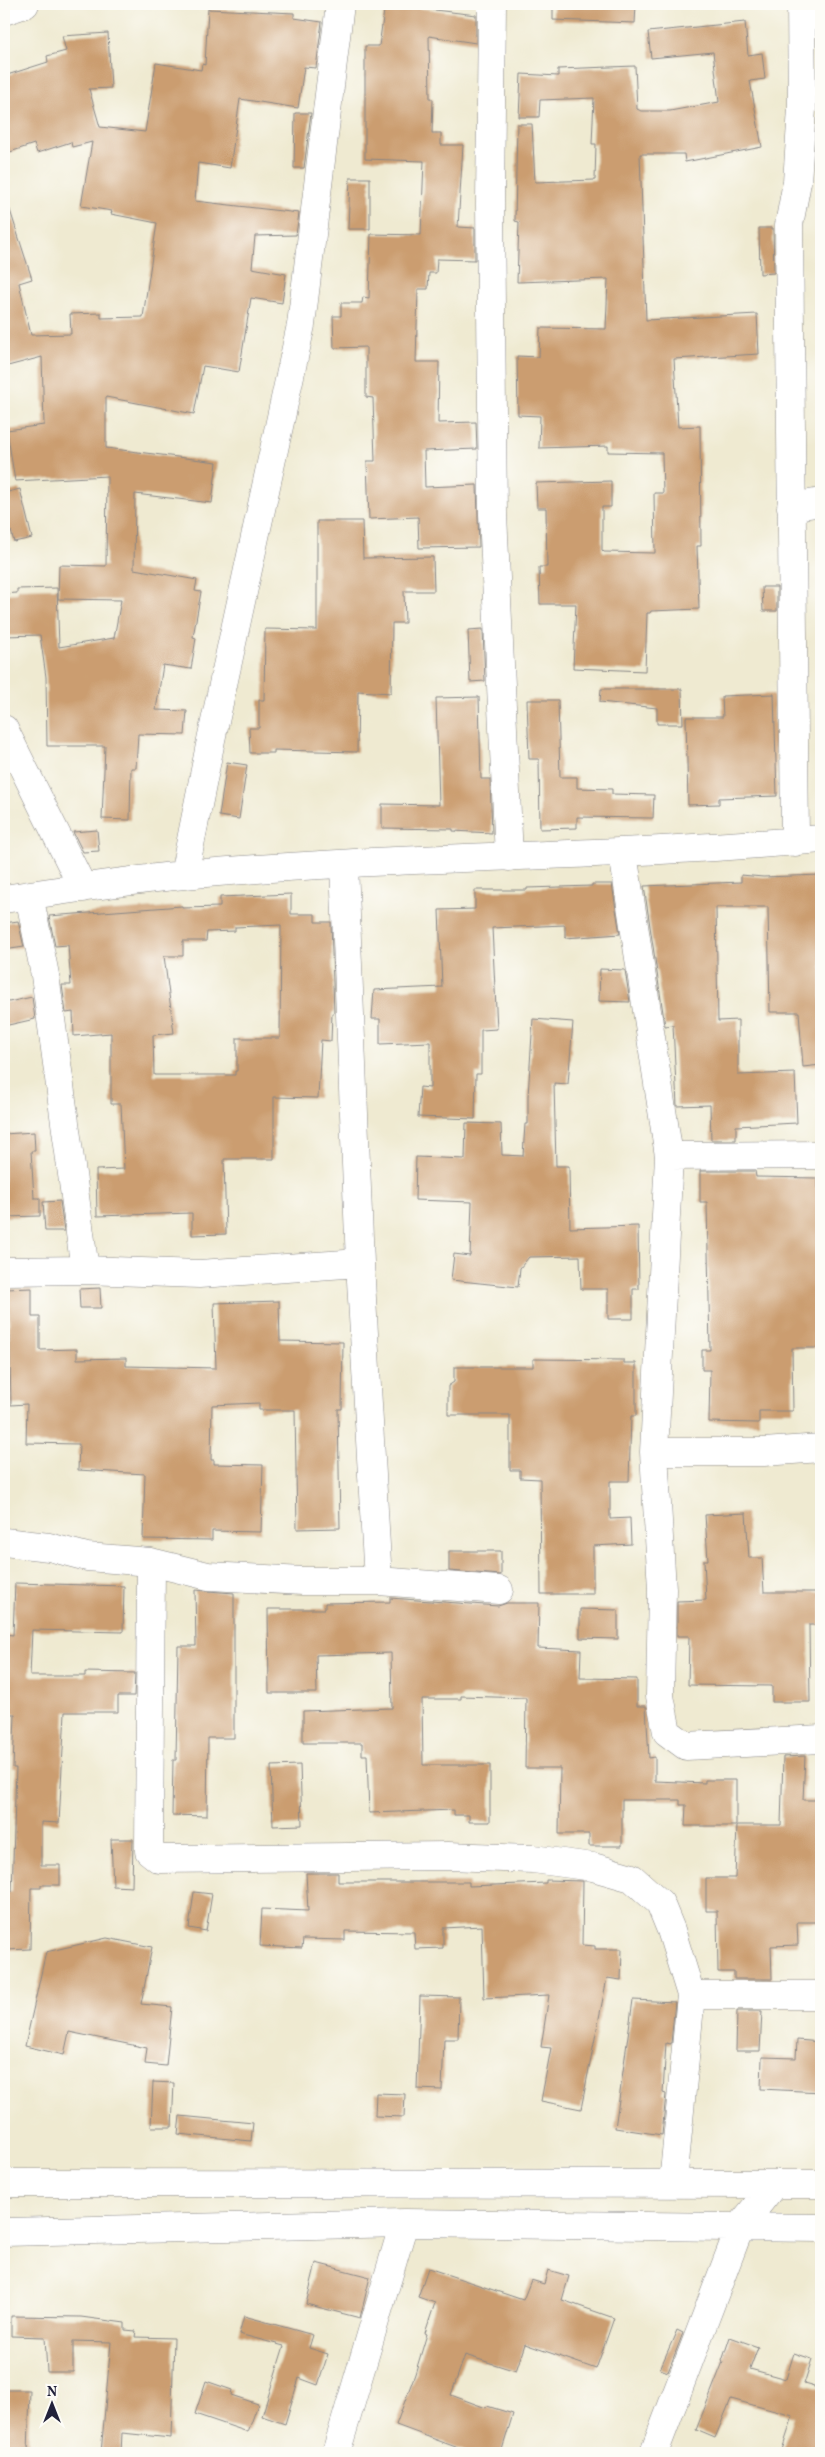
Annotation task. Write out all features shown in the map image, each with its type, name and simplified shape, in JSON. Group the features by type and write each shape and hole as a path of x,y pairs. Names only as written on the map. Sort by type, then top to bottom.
{"street":[{"path":"4,11 25,4"},
{"path":"492,4 490,214 494,514 508,857"},
{"path":"85,1270 47,984 16,897 184,875 344,865 623,853 808,841 791,507 788,225 812,110 801,4"},
{"path":"184,875 211,740 301,325 333,5"},
{"path":"791,507 821,502"},
{"path":"4,728 83,888"},
{"path":"623,853 669,1156 654,1452 662,1589 660,1696 667,1732 686,1746 821,1739"},
{"path":"344,865 360,1263 378,1581"},
{"path":"669,1156 821,1155"},
{"path":"4,1271 85,1270 199,1274 360,1263"},
{"path":"654,1452 764,1452 821,1448"},
{"path":"4,1542 49,1547 87,1557 151,1562 208,1576 303,1581 378,1581 499,1590"},
{"path":"151,1562 149,1851 159,1859 448,1856 533,1859 593,1867 632,1878 660,1903 691,1995 673,2184"},
{"path":"691,1995 821,1996"},
{"path":"4,2183 821,2184"},
{"path":"654,2453 740,2227 774,2184"},
{"path":"336,2453 404,2223"},
{"path":"4,2232 404,2223 821,2228"}],"building":[{"path":"385,4 476,15 476,43 429,36 430,99 433,99 432,133 441,133 441,145 463,145 458,227 475,228 475,260 437,259 436,273 429,273 428,289 418,289 416,362 439,362 438,423 476,422 477,449 424,451 425,487 477,485 479,547 419,548 418,517 369,519 367,461 375,461 373,398 366,397 366,347 334,348 333,316 341,316 341,303 362,303 363,297 369,298 371,234 421,235 424,161 365,159 365,46 379,46"},
{"path":"553,4 636,4 635,23 553,20"},
{"path":"208,9 294,13 294,18 322,22 316,68 304,67 298,108 240,99 230,168 198,163 195,201 299,213 296,235 255,236 252,268 286,274 282,303 251,298 239,372 203,366 194,414 106,397 106,448 217,462 212,503 135,494 134,569 197,580 195,591 201,592 193,637 196,638 191,669 163,665 156,710 187,711 185,735 138,734 136,768 131,768 130,820 102,819 105,746 47,746 46,677 40,635 4,636 4,594 17,593 17,589 57,588 59,647 114,638 121,600 58,599 59,565 106,566 107,476 15,481 7,430 44,425 42,357 4,367 4,204 8,204 32,279 19,283 31,335 71,334 70,314 101,313 101,318 143,317 157,223 111,214 112,211 81,206 92,142 72,147 71,142 37,153 34,144 4,154 4,76 48,62 47,56 66,51 62,36 108,33 111,88 89,89 100,127 145,132 156,63 201,70 202,64 205,65"},
{"path":"745,22 748,55 762,53 765,79 750,81 762,147 685,162 684,154 640,154 646,320 757,314 759,354 674,359 678,427 700,426 701,546 697,546 699,609 651,611 647,613 645,671 573,668 576,604 540,604 539,567 547,567 546,508 537,508 536,483 611,481 611,507 602,507 602,550 604,552 655,553 654,493 663,493 662,453 608,452 608,446 539,448 540,416 518,415 517,356 539,357 540,328 606,329 608,279 517,282 519,222 515,221 517,124 532,124 535,182 595,180 596,144 592,144 594,98 540,100 539,117 519,117 521,74 558,76 558,69 635,66 637,109 641,111 670,111 719,102 713,52 651,58 648,32"},
{"path":"295,113 311,113 304,168 294,168"},
{"path":"350,178 370,178 370,229 348,229"},
{"path":"759,228 773,228 774,273 760,274"},
{"path":"20,489 32,538 14,542 11,531 4,533 4,493"},
{"path":"317,521 362,521 363,558 433,557 434,591 404,591 405,623 392,623 391,693 358,691 357,752 274,750 274,753 250,753 249,728 259,728 259,700 264,700 265,629 317,630"},
{"path":"762,587 777,587 777,611 763,611"},
{"path":"483,629 485,681 470,682 468,630"},
{"path":"601,689 682,689 683,724 657,724 657,708 600,702"},
{"path":"774,694 777,796 719,798 719,804 688,805 686,717 723,717 722,696"},
{"path":"479,697 481,779 490,779 492,833 453,831 453,829 382,828 382,804 439,805 436,698"},
{"path":"527,700 558,700 560,777 577,777 577,788 612,789 612,794 654,795 653,818 577,817 577,828 540,829 539,759 529,759"},
{"path":"227,762 247,765 239,819 219,816"},
{"path":"97,830 99,851 83,852 73,832"},
{"path":"741,875 763,877 821,875 821,1065 803,1067 799,1012 770,1012 768,907 716,907 718,1021 738,1020 738,1075 795,1073 797,1123 736,1126 736,1140 711,1140 710,1105 677,1106 673,1025 665,1026 644,886 741,882"},
{"path":"592,884 612,884 620,934 565,938 565,925 492,928 497,1029 481,1030 481,1074 476,1074 475,1119 418,1117 420,1087 430,1088 430,1042 380,1044 380,1019 372,1019 374,990 442,987 439,910 475,909 475,890 527,890 527,888 592,886"},
{"path":"291,894 291,914 315,914 315,922 331,922 334,1013 332,1013 331,1041 321,1040 318,1098 274,1097 274,1159 224,1159 226,1234 192,1235 192,1213 97,1216 96,1170 124,1169 121,1104 111,1104 111,1033 74,1036 73,1012 66,1013 62,985 71,985 68,945 55,946 49,916 182,906 182,908 220,907 220,897","holes":["281,925 280,1038 237,1038 237,1071 235,1071 235,1075 154,1075 153,1035 174,1033 164,956 183,956 183,941 206,941 207,932 235,931 235,927"]},
{"path":"18,921 24,947 4,950 4,923"},
{"path":"600,969 625,970 630,1002 599,1001"},
{"path":"32,997 35,1019 4,1026 4,1003"},
{"path":"533,1019 573,1022 568,1084 554,1083 556,1166 569,1166 570,1228 638,1226 639,1289 633,1289 633,1319 608,1319 608,1289 581,1289 580,1256 529,1257 520,1268 518,1287 451,1280 454,1254 470,1256 472,1202 415,1200 416,1157 465,1159 466,1123 501,1124 502,1155 523,1156 525,1124 528,1124"},
{"path":"34,1132 35,1151 31,1151 34,1198 40,1198 40,1216 4,1217 4,1134"},
{"path":"700,1171 755,1171 756,1177 818,1178 818,1206 821,1206 821,1348 792,1348 793,1411 759,1411 759,1423 709,1422 710,1370 702,1370 702,1350 710,1350 707,1202 700,1202"},
{"path":"60,1201 64,1231 45,1231 43,1202"},
{"path":"32,1288 32,1317 40,1317 40,1350 77,1349 77,1359 126,1358 126,1366 216,1368 214,1303 279,1301 280,1341 343,1342 342,1409 338,1409 340,1528 297,1529 295,1410 259,1410 259,1403 212,1405 211,1460 214,1460 214,1464 263,1465 261,1532 212,1531 212,1540 143,1539 145,1474 78,1470 79,1444 26,1443 27,1404 11,1405 9,1312 5,1312 5,1289"},
{"path":"100,1288 101,1308 80,1308 79,1289"},
{"path":"533,1359 624,1360 624,1363 636,1363 636,1416 631,1416 629,1481 610,1481 610,1519 630,1518 631,1544 593,1546 593,1594 541,1594 540,1479 520,1478 520,1470 510,1470 510,1415 448,1415 448,1386 454,1382 454,1367 533,1367"},
{"path":"746,1513 749,1558 762,1558 764,1592 821,1592 821,1625 809,1625 810,1702 772,1702 772,1686 688,1685 689,1636 677,1636 677,1601 706,1600 704,1560 708,1560 705,1515"},
{"path":"449,1551 501,1551 501,1575 449,1571"},
{"path":"15,1583 124,1586 123,1632 32,1630 30,1676 85,1676 85,1672 135,1673 134,1696 118,1696 118,1712 65,1712 59,1823 41,1822 41,1865 60,1865 60,1885 41,1885 41,1888 31,1888 30,1949 6,1950 7,1892 12,1892 16,1768 13,1768 15,1714 4,1714 4,1634 13,1635"},
{"path":"195,1590 234,1593 234,1738 208,1738 207,1816 172,1815 173,1760 176,1760 178,1646 196,1646"},
{"path":"390,1598 498,1606 507,1603 539,1603 538,1648 581,1650 580,1678 637,1679 637,1706 646,1706 649,1758 655,1757 655,1781 705,1783 705,1780 736,1780 736,1826 685,1826 686,1805 680,1805 680,1800 622,1800 622,1846 589,1846 589,1834 559,1834 560,1768 525,1768 526,1698 461,1696 461,1699 422,1699 423,1765 490,1765 490,1822 469,1822 469,1815 454,1815 454,1810 369,1813 367,1755 362,1755 362,1743 303,1743 303,1711 392,1708 391,1653 316,1655 317,1693 269,1693 268,1609 325,1609 325,1603 390,1602"},
{"path":"580,1609 618,1610 618,1639 580,1638"},
{"path":"805,1756 803,1800 821,1800 821,1922 797,1922 798,1945 771,1946 772,1979 734,1979 734,1972 718,1972 717,1911 706,1911 706,1878 735,1878 737,1825 781,1825 783,1757"},
{"path":"300,1765 302,1825 273,1826 271,1766"},
{"path":"111,1839 133,1839 132,1887 113,1886"},
{"path":"306,1873 338,1873 338,1882 469,1882 469,1886 546,1883 546,1880 583,1881 582,1945 595,1946 595,1949 622,1949 621,1980 607,1978 581,2109 541,2101 551,2048 541,2047 549,1995 484,1998 482,1926 443,1928 443,1948 415,1949 414,1932 345,1931 345,1940 303,1939 302,1948 260,1946 262,1909 308,1911"},
{"path":"194,1892 212,1894 206,1931 189,1928"},
{"path":"107,1938 152,1947 141,2004 172,2007 166,2066 145,2064 147,2048 69,2032 64,2055 25,2046 46,1952"},
{"path":"420,1996 459,1997 458,2039 444,2039 442,2090 417,2089"},
{"path":"633,2000 675,2002 671,2044 666,2043 663,2093 666,2094 662,2135 615,2128"},
{"path":"737,2011 762,2011 760,2051 736,2051"},
{"path":"797,2040 821,2042 821,2092 761,2089 762,2057 796,2058"},
{"path":"153,2082 174,2083 172,2127 151,2127"},
{"path":"376,2093 405,2094 404,2117 375,2116"},
{"path":"180,2116 253,2123 251,2141 178,2134"},
{"path":"316,2263 370,2277 360,2318 306,2304"},
{"path":"428,2268 523,2300 531,2280 544,2284 548,2270 569,2276 562,2300 614,2318 596,2369 525,2344 516,2371 465,2355 451,2395 486,2408 487,2406 513,2414 501,2453 472,2453 396,2425 415,2374 435,2303 418,2297"},
{"path":"11,2316 81,2317 125,2323 125,2330 136,2331 135,2337 174,2338 171,2438 122,2433 121,2453 101,2453 111,2342 73,2341 73,2372 47,2372 45,2337 11,2336"},
{"path":"244,2316 313,2335 309,2348 328,2354 318,2385 299,2378 285,2424 262,2416 284,2346 239,2334"},
{"path":"677,2330 683,2333 668,2372 660,2369"},
{"path":"730,2337 758,2347 750,2369 786,2379 794,2353 812,2359 804,2384 821,2389 821,2453 781,2453 793,2416 731,2399 715,2438 696,2430 723,2362"},
{"path":"206,2381 232,2390 231,2395 258,2404 248,2432 195,2414"},
{"path":"4,2390 30,2390 28,2453 4,2453"}]}
